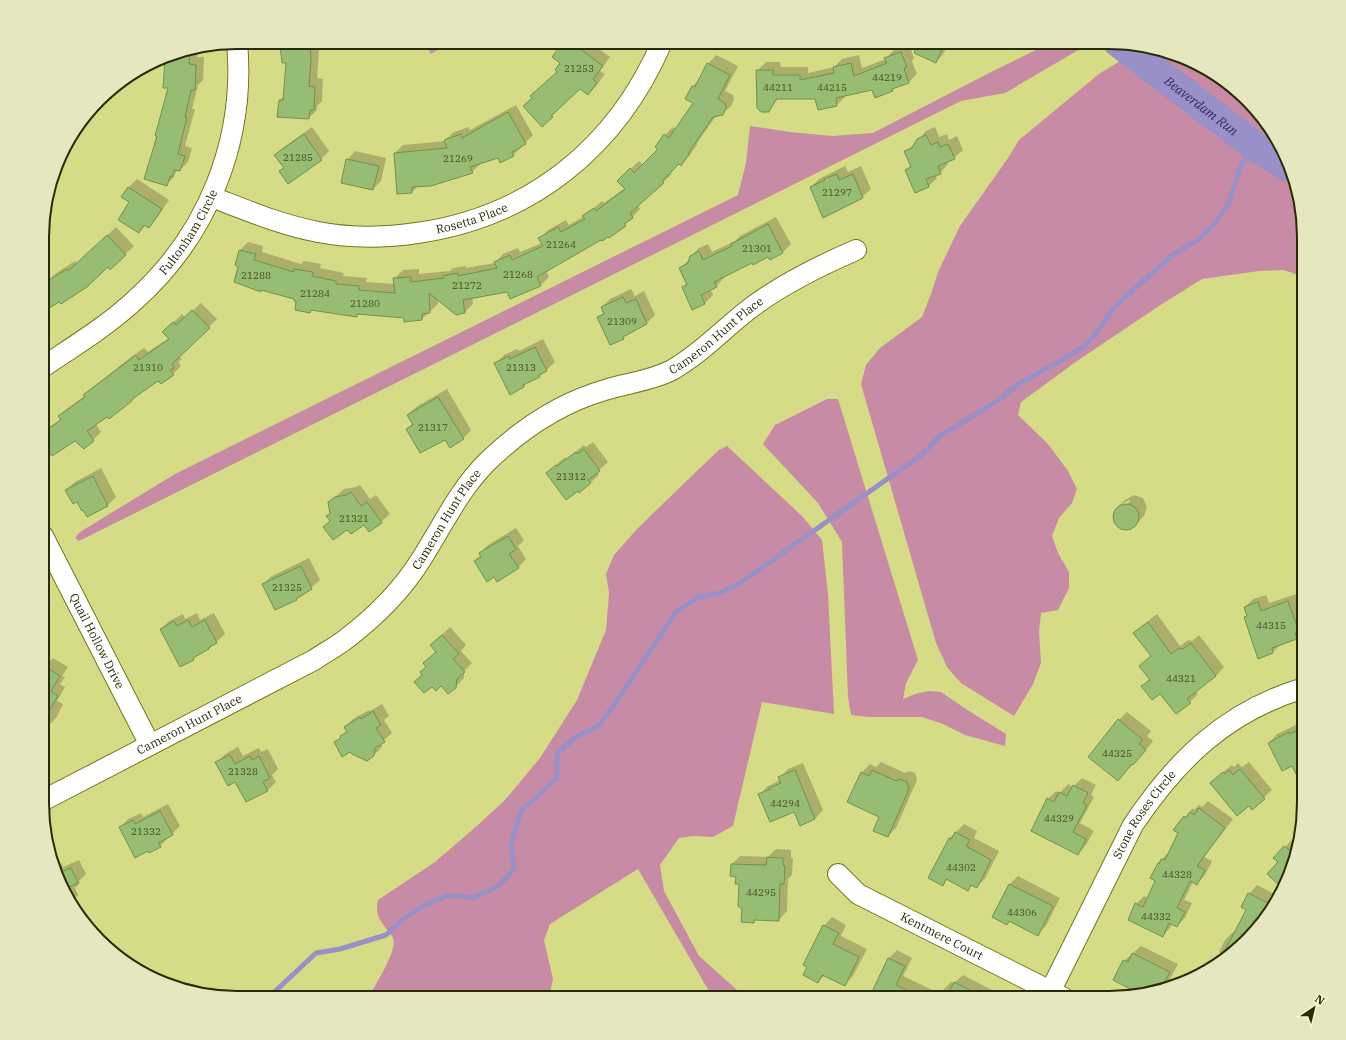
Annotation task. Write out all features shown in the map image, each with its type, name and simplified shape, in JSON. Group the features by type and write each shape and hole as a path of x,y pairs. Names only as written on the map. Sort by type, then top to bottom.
{"street":[{"name":"Fultonham Circle","path":"49,363 113,318 134,301 172,262 188,240 212,197 228,152 236,112 238,82 237,49"},
{"name":"Rosetta Place","path":"212,197 278,222 318,232 352,236 400,236 440,230 466,223 492,214 518,202 543,187 577,162 598,142 625,110 654,62 659,49"},
{"name":"Cameron Hunt Place","path":"49,797 314,660 352,635 375,615 400,589 422,559 443,520 463,490 486,463 512,439 541,419 575,401 597,393 647,380 671,370 690,359 751,307 783,285 819,266 856,250"},
{"name":"Quail Hollow Drive","path":"49,548 150,745"},
{"name":"Stone Roses Circle","path":"1056,991 1133,825 1148,802 1185,759 1230,722 1257,707 1297,690"},
{"name":"Kentmere Court","path":"838,874 858,894 1044,991"}],"shaded area":[{"path":"428,49 440,49 431,54"},
{"path":"1038,49 1080,49 1005,93 961,101 79,541 75,538 80,532 175,474 738,195 746,163 750,126 832,136 873,133"},
{"path":"1136,51 1157,55 1181,63 1203,74 1242,104 1272,143 1283,165 1291,189 1297,225 1297,275 1284,270 1259,271 1202,279 1077,361 1021,402 1018,415 1048,444 1068,471 1077,489 1072,503 1059,518 1052,536 1058,553 1069,572 1069,588 1058,610 1041,613 1039,631 1041,663 1033,684 1014,716 961,683 947,667 936,643 861,384 866,365 880,348 922,317 938,272 960,226 1019,140 1099,74"},
{"path":"827,399 838,399 918,660 906,683 903,699 915,694 929,691 941,692 1006,734 1005,746 965,735 943,724 922,717 870,717 851,715 848,697 842,542 818,503 763,444 775,425"},
{"path":"727,446 802,516 822,540 828,594 834,714 762,702 733,826 713,837 693,836 679,838 660,865 664,891 699,956 738,991 709,991 638,869 550,924 544,940 553,979 550,991 372,991 385,968 394,944 393,938 378,916 378,900 435,862 478,825 505,800 540,758 577,700 606,630 609,593 606,574 614,555 638,528 719,450"}],"building":[{"path":"280,49 310,49 309,86 315,87 314,110 310,110 309,119 277,117 279,100 283,100 286,63 282,63"},
{"path":"558,49 580,49 603,66 593,79 597,83 588,95 580,89 551,116 553,117 542,127 523,106 532,98 530,96 557,72 555,70 560,63 552,57"},
{"path":"915,49 942,49 936,63 914,53"},
{"path":"901,52 907,67 904,68 909,83 892,89 893,91 875,98 872,90 836,98 837,106 818,110 815,99 776,99 769,112 761,112 757,108 756,70 773,70 773,75 800,75 800,80 834,73 833,67 851,63 854,76 887,63 884,58"},
{"path":"190,56 189,64 196,65 195,90 191,90 185,117 187,117 178,154 185,156 180,171 174,170 172,177 170,176 167,186 144,179 157,136 155,136 168,88 163,88 165,63"},
{"path":"707,63 730,75 718,99 725,103 726,108 723,115 713,117 681,166 679,164 662,181 664,183 630,213 633,218 624,224 626,226 609,238 608,237 602,241 601,240 537,277 541,286 510,299 507,292 463,300 465,313 456,315 429,293 430,313 422,314 422,320 404,322 404,318 357,314 357,317 311,310 310,313 295,310 296,301 294,301 294,299 261,290 261,292 234,282 238,267 235,265 239,250 256,254 254,260 294,272 294,269 313,272 312,276 336,281 336,284 359,286 359,290 395,293 393,278 411,277 411,282 444,278 443,276 458,273 458,276 497,268 494,262 510,255 512,260 543,246 538,238 558,227 561,232 585,219 582,216 594,208 596,211 625,189 617,181 630,168 634,173 658,149 655,147 664,134 669,138 693,103 685,99 692,86 695,87"},
{"path":"508,112 526,144 512,152 514,156 500,163 498,158 470,167 473,173 431,186 412,187 412,193 397,194 394,153 447,148 444,140 461,134 462,138"},
{"path":"304,134 322,160 288,184 279,171 284,168 274,155"},
{"path":"926,135 931,145 938,142 940,147 948,144 955,159 938,166 941,174 926,179 929,187 915,193 905,170 911,167 904,151 912,148 917,139"},
{"path":"346,159 379,166 373,190 341,183"},
{"path":"837,174 839,180 853,174 863,198 823,218 810,187"},
{"path":"128,187 162,209 149,228 144,225 139,233 118,220 129,202 121,197"},
{"path":"768,224 783,253 770,260 768,257 753,265 752,263 714,282 717,287 701,295 705,304 692,310 682,287 687,285 679,268 688,263 690,256 699,251 703,260 732,246 731,244"},
{"path":"107,235 126,255 110,270 108,267 87,287 61,304 59,302 49,308 49,280 67,269 68,271"},
{"path":"623,297 626,303 636,299 647,324 623,337 624,339 610,345 597,317 604,314 601,307"},
{"path":"192,310 210,328 172,364 174,368 170,370 174,375 161,384 158,381 131,400 132,401 109,419 107,417 87,431 94,441 84,449 75,441 52,456 49,452 49,428 61,420 58,416 85,397 83,395 136,355 139,360 169,339 162,332 173,322 176,325"},
{"path":"535,347 547,371 539,375 540,377 523,385 524,387 510,395 494,363 509,356 510,359"},
{"path":"438,397 464,439 450,448 445,440 420,453 406,429 413,425 407,415"},
{"path":"584,449 600,471 588,480 591,483 579,493 578,491 566,500 546,473 576,452 577,454"},
{"path":"93,476 108,506 87,517 77,502 73,504 65,490"},
{"path":"351,492 361,506 367,502 382,523 369,532 364,525 351,534 347,530 333,540 323,527 330,521 326,516 330,514 328,502 335,497 346,495"},
{"path":"1126,504 1135,508 1139,517 1135,526 1126,530 1117,526 1113,517 1117,508"},
{"path":"508,536 516,549 509,554 519,568 497,582 494,577 487,582 474,561 481,557 479,553"},
{"path":"301,566 312,589 296,599 297,600 275,610 262,584"},
{"path":"1288,601 1297,626 1297,632 1295,633 1297,639 1272,648 1273,653 1258,659 1244,617 1247,616 1244,607 1258,602 1261,611"},
{"path":"188,620 192,627 205,620 217,643 193,658 194,660 180,667 160,629 174,621 177,626"},
{"path":"1148,622 1171,654 1179,648 1183,649 1191,643 1216,676 1187,699 1191,703 1176,714 1160,694 1152,700 1141,686 1150,680 1139,666 1151,656 1133,633"},
{"path":"442,635 459,654 453,659 465,672 457,679 456,688 448,694 441,686 436,691 432,687 424,693 414,682 422,675 420,672 426,667 423,663 436,652 430,645"},
{"path":"49,669 60,676 51,691 58,696 49,711"},
{"path":"373,711 381,725 376,728 385,742 375,748 374,756 367,761 350,752 342,757 334,742 347,732 344,727 360,717 361,719"},
{"path":"1118,719 1143,740 1139,744 1146,750 1118,781 1088,757"},
{"path":"1297,730 1297,776 1292,766 1282,771 1268,743 1289,732 1290,734"},
{"path":"230,755 235,764 250,756 252,760 259,756 270,778 263,782 268,791 246,802 235,782 228,786 215,762"},
{"path":"1240,769 1265,799 1252,810 1249,806 1237,816 1210,783 1223,772 1225,774 1229,770 1233,775"},
{"path":"795,770 815,819 800,826 794,812 770,822 758,794 781,783 778,777"},
{"path":"872,770 896,781 900,779 907,782 909,789 888,837 873,831 879,817 847,802 861,772 869,776"},
{"path":"1073,785 1088,793 1083,803 1087,805 1073,832 1086,839 1078,855 1031,831 1047,798 1054,802 1059,792 1067,796"},
{"path":"1199,808 1225,828 1197,866 1205,870 1197,885 1190,881 1177,908 1185,912 1177,927 1169,923 1163,937 1128,920 1135,903 1143,907 1155,881 1150,878 1161,859 1165,860 1178,833 1173,830 1184,816 1186,818 1190,812 1194,815"},
{"path":"160,811 173,835 158,843 161,847 149,853 148,851 135,858 119,827 133,820 135,824"},
{"path":"955,832 970,840 966,846 991,860 977,888 971,885 968,891 946,879 943,886 928,878 949,838 951,839"},
{"path":"1284,846 1289,850 1292,847 1279,885 1267,874 1278,862 1273,858"},
{"path":"767,857 783,858 783,865 785,866 784,884 780,884 779,921 754,920 754,923 741,922 742,909 738,906 739,884 735,884 736,877 730,876 731,864 766,865"},
{"path":"71,868 78,883 69,887 62,872"},
{"path":"1009,884 1053,906 1038,936 1009,921 1007,925 992,917"},
{"path":"1248,893 1268,903 1242,936 1225,950 1246,910 1241,907"},
{"path":"823,925 839,933 833,944 859,957 845,986 822,975 818,983 803,975 807,967 803,965"},
{"path":"1132,953 1170,972 1164,983 1131,989 1113,980 1123,960 1128,962"},
{"path":"888,958 905,966 896,985 908,991 872,991"},
{"path":"954,982 971,991 950,991"}],"waterway":[{"name":"Beaverdam Run","path":"1129,50 1257,148 1282,164"},
{"path":"275,991 316,953 340,949 386,935 403,919 425,905 448,895 473,898 498,886 514,869 511,843 521,811 557,778 557,753 576,737 598,726 614,705 675,613 696,598 719,593 740,583 924,453 940,436 997,401 1017,385 1084,347 1100,328 1116,305 1174,254 1196,241 1214,224 1228,205 1242,163 1257,148"}]}
